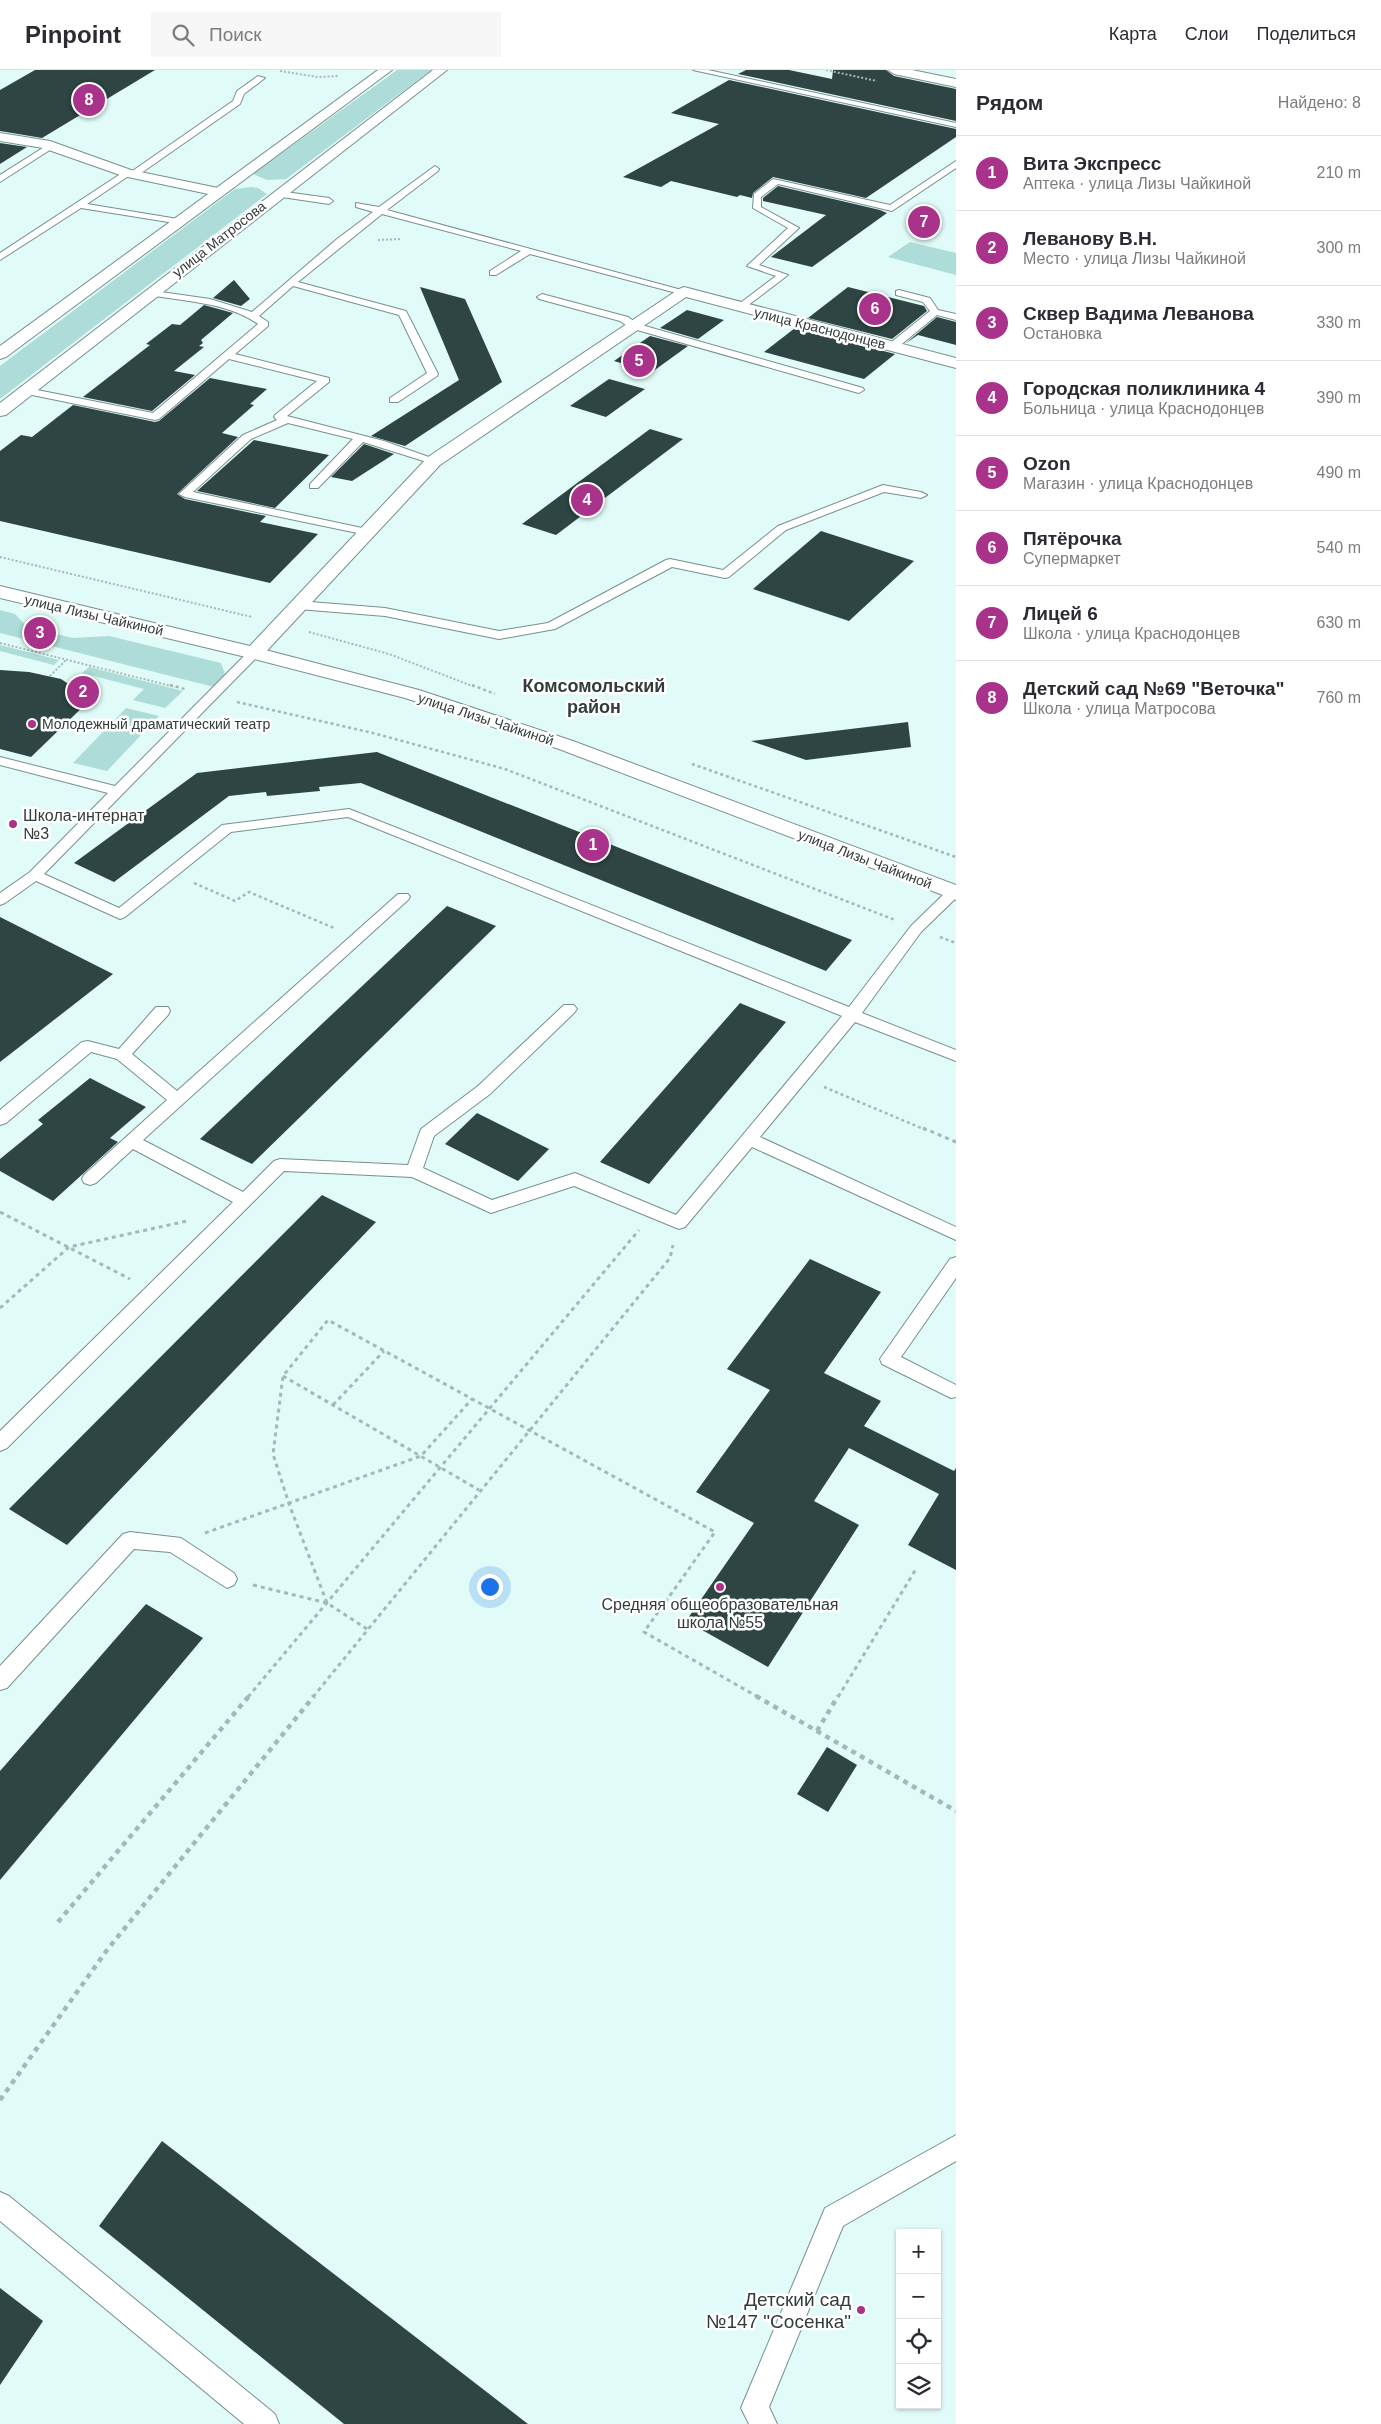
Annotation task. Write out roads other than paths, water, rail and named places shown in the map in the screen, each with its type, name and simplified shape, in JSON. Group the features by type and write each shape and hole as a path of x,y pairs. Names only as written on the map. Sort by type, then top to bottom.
{"main road":[{"name":"улица Матросова","path":"0,411 279,188 441,70"},
{"path":"894,70 956,82"},
{"path":"0,354 382,72"},
{"path":"0,137 52,146 131,174 218,192"},
{"path":"238,178 254,181"},
{"path":"254,653 434,461 684,292"},
{"name":"улица Краснодонцев","path":"684,292 956,363"},
{"name":"улица Лизы Чайкиной","path":"0,592 254,653 412,694 566,745 955,892"}],"lane":[{"path":"697,70 956,125"},
{"path":"0,257 131,174 237,102 240,93 261,78"},
{"path":"0,179 52,146"},
{"path":"740,307 783,275 752,266 794,228 758,208 757,196 776,181 892,208 956,164"},
{"path":"254,315 378,210 434,169"},
{"path":"279,188 328,201"},
{"path":"80,205 178,222"},
{"path":"359,206 684,292"},
{"path":"493,273 528,251"},
{"path":"291,283 403,314 432,374 394,400"},
{"path":"27,390 155,417 264,324 254,315 227,307 150,292"},
{"path":"899,293 926,300 935,312 956,318"},
{"path":"542,297 624,319 634,326 859,390"},
{"path":"893,346 935,312"},
{"path":"227,355 325,380 279,417 361,438 434,461"},
{"path":"287,419 248,437 185,494 367,532"},
{"path":"314,486 361,438"},
{"path":"298,605 385,612 499,635 550,626 670,562 725,574 782,528 883,488 921,495"},
{"path":"0,900 35,875 254,653"},
{"path":"0,761 118,790"},
{"path":"35,875 120,914 227,828 349,813 956,1056"},
{"path":"0,1443 280,1165 414,1171 492,1207 575,1180 679,1224 852,1015 916,929 955,892"},
{"path":"90,1179 403,897"},
{"path":"414,1171 427,1133 484,1090 569,1009"},
{"path":"122,1055 162,1011"},
{"path":"0,1119 88,1046 122,1055 176,1100"},
{"path":"749,1139 956,1234"},
{"path":"131,1141 239,1206"},
{"path":"951,1391 889,1358 956,1264"},
{"path":"0,1681 130,1540 174,1544 227,1579"},
{"path":"763,2424 755,2408 834,2217 956,2147"},
{"path":"0,2205 265,2424"}],"place":[{"name":"Детский сад №69 \"Веточка\"","path":"89,100"},
{"name":"Лицей 6","path":"924,222"},
{"name":"Пятёрочка","path":"875,309"},
{"name":"Ozon","path":"639,361"},
{"name":"Городская поликлиника 4","path":"587,500"},
{"name":"Сквер Вадима Леванова","path":"40,633"},
{"name":"Леванову В.Н.","path":"83,692"},
{"name":"Молодежный драматический театр","path":"32,724"},
{"name":"Школа-интернат №3","path":"13,824"},
{"name":"Вита Экспресс","path":"593,845"},
{"name":"Средняя общеобразовательная школа №55","path":"720,1587"},
{"name":"Детский сад №147 \"Сосенка\"","path":"861,2310"}],"district":[{"name":"Комсомольский район","path":"594,696"}]}
